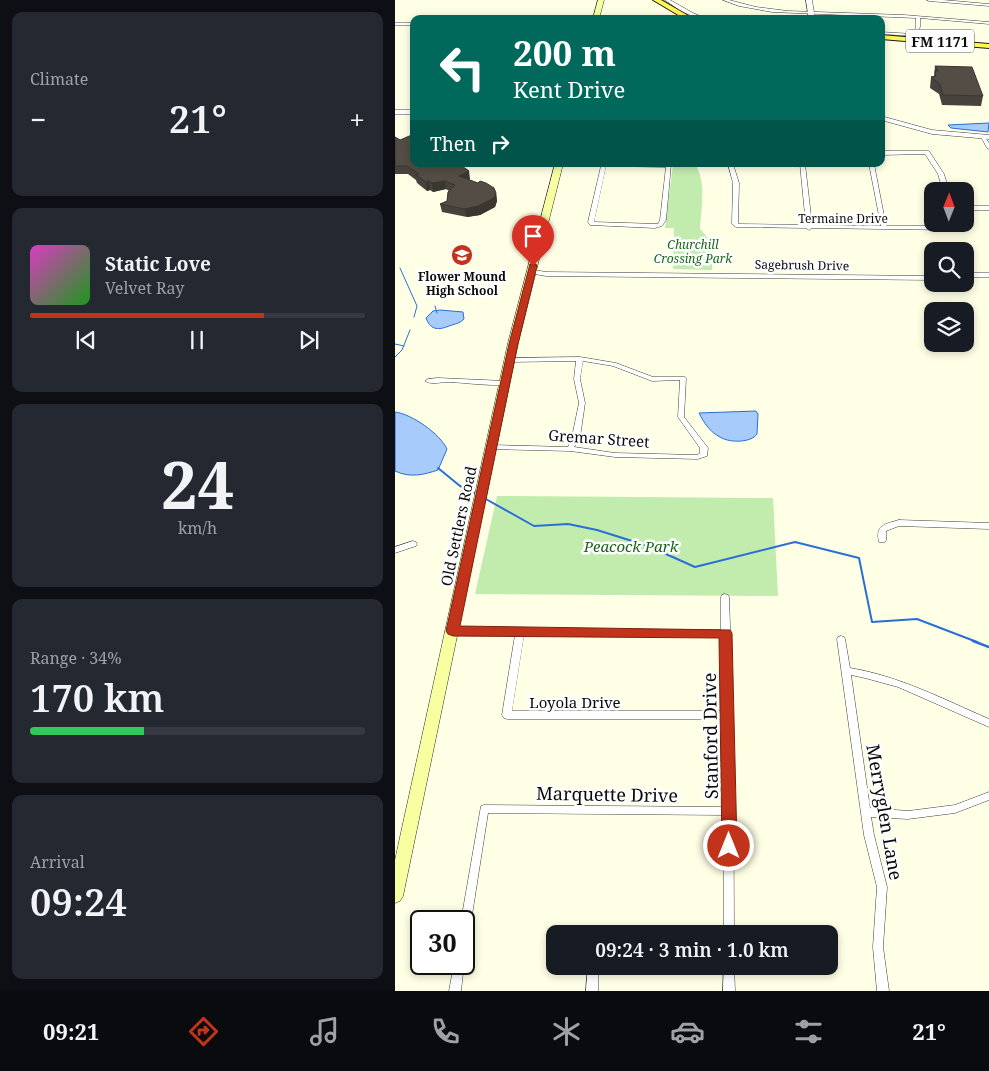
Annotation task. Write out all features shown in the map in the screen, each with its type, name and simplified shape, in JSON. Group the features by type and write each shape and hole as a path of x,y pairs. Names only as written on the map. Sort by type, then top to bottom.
{"main road":[{"path":"598,15 601,0"},
{"path":"654,2 683,15"},
{"path":"654,2 669,15"},
{"path":"664,12 673,10"},
{"name":"FM 1171","path":"885,37 989,48"},
{"name":"FM 1171","path":"885,41 989,48"},
{"name":"Old Settlers Road","path":"395,896 510,360 558,167"}],"street":[{"path":"667,0 695,15"},
{"path":"725,0 767,12 801,15"},
{"path":"809,0 812,15"},
{"path":"929,0 987,5"},
{"path":"885,17 918,17 989,24"},
{"path":"885,33 914,35 918,26 918,17"},
{"path":"395,24 410,24"},
{"path":"395,112 410,112"},
{"path":"885,119 932,132 986,137 989,147"},
{"path":"885,153 927,152 941,174 943,182"},
{"path":"603,167 591,220 592,224 660,225 663,220 669,167"},
{"name":"Termaine Drive","path":"730,167 736,183 735,224 738,226 809,228 924,227"},
{"path":"803,167 809,228"},
{"path":"873,167 884,228"},
{"path":"974,208 989,208"},
{"name":"Sagebrush Drive","path":"532,271 546,274 924,276"},
{"path":"974,277 989,277"},
{"path":"510,360 580,359 577,378 582,403 576,438 570,449"},
{"name":"Gremar Street","path":"492,447 570,449 615,455 698,456 704,454 705,448 681,417 683,378 652,379 614,364 580,359"},
{"path":"429,381 454,379 479,383 505,383"},
{"path":"882,540 882,530 885,527 899,523 989,526"},
{"path":"395,550 413,544"},
{"name":"Stanford Drive","path":"725,597 729,925"},
{"path":"453,631 726,633"},
{"name":"Loyola Drive","path":"520,632 507,716 727,715"},
{"name":"Merryglen Lane","path":"841,639 869,835 882,887 878,947 883,991"},
{"path":"846,671 869,674 900,684 989,724"},
{"path":"866,812 908,814 955,809 989,796"},
{"name":"Marquette Drive","path":"468,910 484,809 729,811"},
{"path":"455,991 457,975"},
{"path":"592,991 593,975"},
{"path":"729,975 729,991"}],"green space":[{"name":"Churchill Crossing Park","path":"673,167 697,167 702,187 700,229 713,244 712,270 673,269 674,228 665,228"},
{"name":"Peacock Park","path":"497,496 773,498 778,596 475,594"}],"water":[{"path":"989,123 988,132 951,128 948,125"},
{"path":"433,311 463,312 464,319 445,328 438,329 432,327 426,318"},
{"path":"756,411 758,414 757,434 750,439 740,441 724,439 713,433 699,413"},
{"path":"395,412 425,426 443,443 447,449 438,470 417,475 395,471"}],"building":[{"path":"935,66 972,67 983,96 943,95 940,84 931,77 936,76 935,71 938,71"},
{"path":"410,136 410,167 463,167 469,171 459,176 478,183 480,181 486,183 494,188 496,193 494,198 478,206 465,209 440,204 447,201 448,192 455,185 445,181 426,182 416,175 419,174 407,166 395,166 395,137 400,140"}],"waterway":[{"path":"400,268 417,306 414,317"},
{"path":"435,306 437,313"},
{"path":"404,346 410,330"},
{"path":"395,344 404,346"},
{"path":"395,357 404,346"},
{"path":"438,468 460,486 477,494"},
{"path":"484,498 534,526 568,524 597,530 648,546 695,567 795,542 859,558 872,622 917,619 977,642"},
{"path":"973,641 989,647"}],"place":[{"name":"Flower Mound High School","path":"462,255"}],"route":[{"path":"533,266 513,344 453,631 726,633 729,846"}]}
